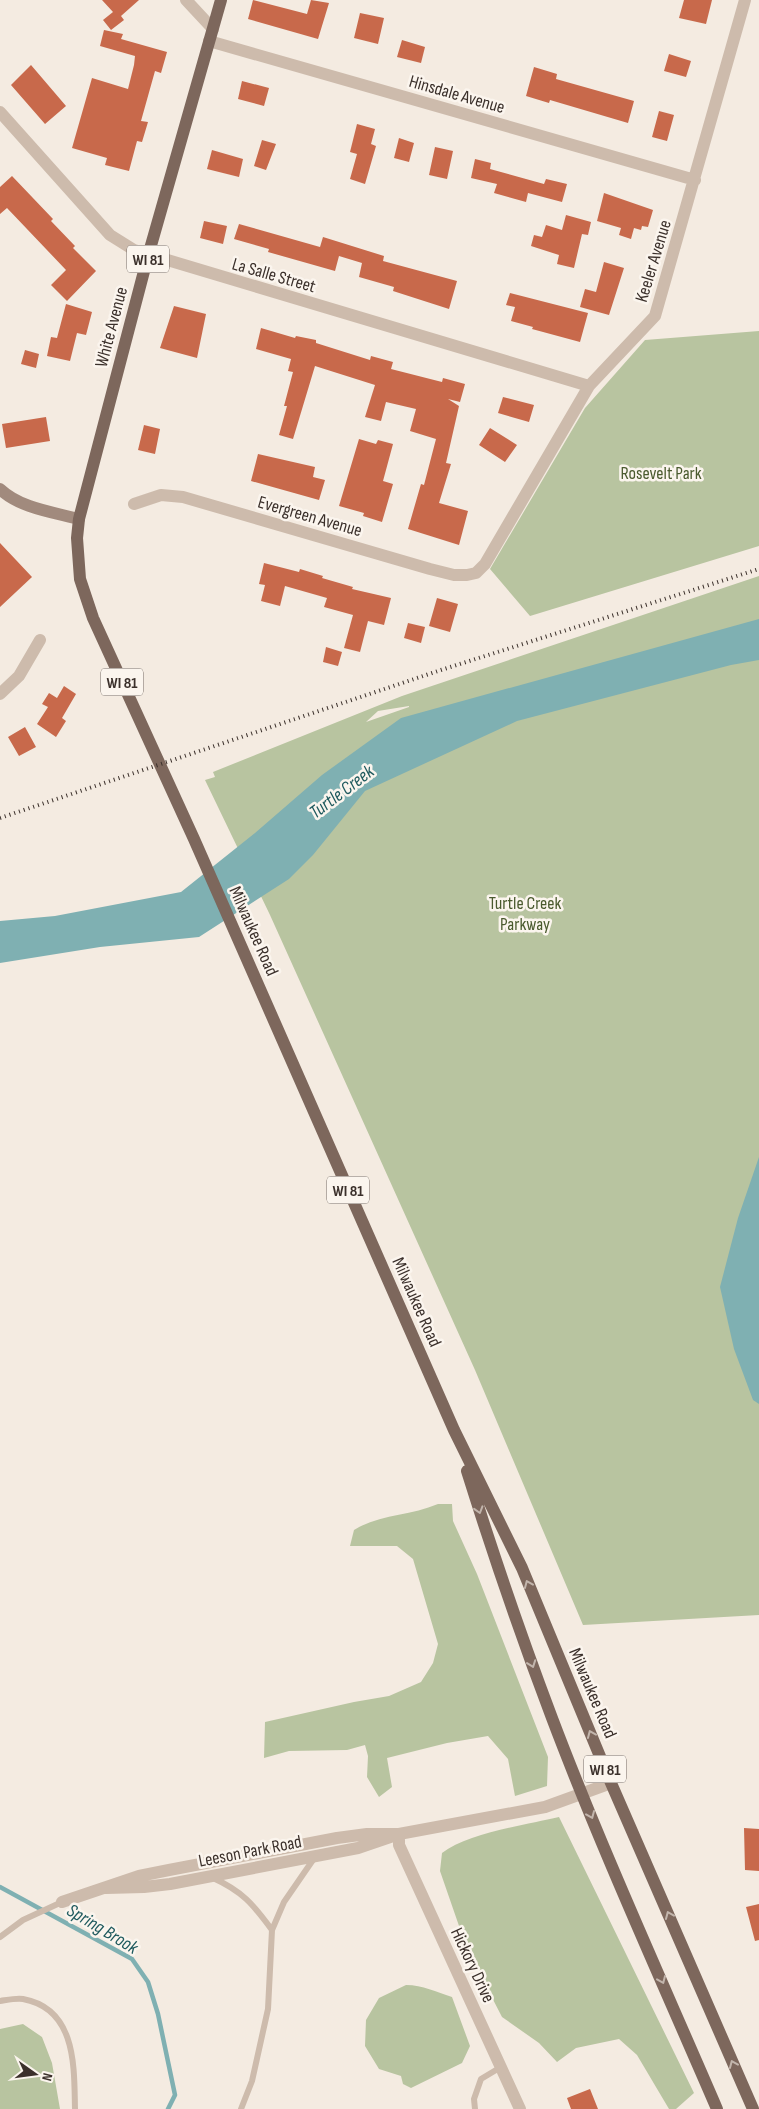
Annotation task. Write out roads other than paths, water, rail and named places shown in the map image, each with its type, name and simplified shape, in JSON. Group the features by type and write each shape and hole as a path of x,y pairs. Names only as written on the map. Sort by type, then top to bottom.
{"main road":[{"name":"White Avenue","path":"78,519 148,256 221,0"},
{"name":"Milwaukee Road","path":"78,519 78,555 86,598 194,838 454,1430 522,1568 611,1783 753,2109"},
{"name":"Milwaukee Road","path":"454,1430 500,1577 582,1794 717,2109"}],"street":[{"path":"186,0 211,35"},
{"name":"Keeler Avenue","path":"476,573 485,564 572,411 589,386 642,332 655,316 745,0"},
{"name":"Hinsdale Avenue","path":"211,35 695,180"},
{"name":"La Salle Street","path":"0,112 110,235 121,244 148,256 589,386"},
{"path":"0,489 6,495 32,507 78,519"},
{"name":"Evergreen Avenue","path":"134,504 161,494 184,497 430,569 454,575 476,573"},
{"path":"0,694 18,676 40,640"},
{"name":"Leeson Park Road","path":"106,1888 144,1887 358,1848 399,1834 545,1807 611,1783"},
{"name":"Leeson Park Road","path":"58,1904 139,1876 337,1838 367,1834 399,1834"},
{"name":"Hickory Drive","path":"399,1834 399,1845 520,2109"}],"lane":[{"path":"241,2109 252,2081 266,2018 272,1930 284,1902 316,1856"},
{"path":"209,1876 232,1886 244,1894 272,1930"},
{"path":"0,1936 33,1916 58,1904"},
{"path":"0,2000 23,1999 40,2006 54,2015 65,2030 74,2059 75,2109"},
{"path":"475,2109 474,2099 481,2079 501,2067"}],"water":[{"name":"Turtle Creek","path":"759,619 759,660 731,665 517,721 365,791 313,855 289,879 199,937 100,947 0,963 0,921 55,916 181,892 255,833 322,775 401,718"},
{"path":"759,1157 759,1404 753,1400 734,1349 720,1287 738,1218"}],"waterway":[{"name":"Spring Brook","path":"0,1887 132,1959 148,1982 158,2014 175,2095 168,2109"}],"railway":[{"path":"0,818 441,670 759,569"}],"park label":[{"name":"Rosevelt Park","path":"661,473"},
{"name":"Turtle Creek Parkway","path":"525,913"}]}
